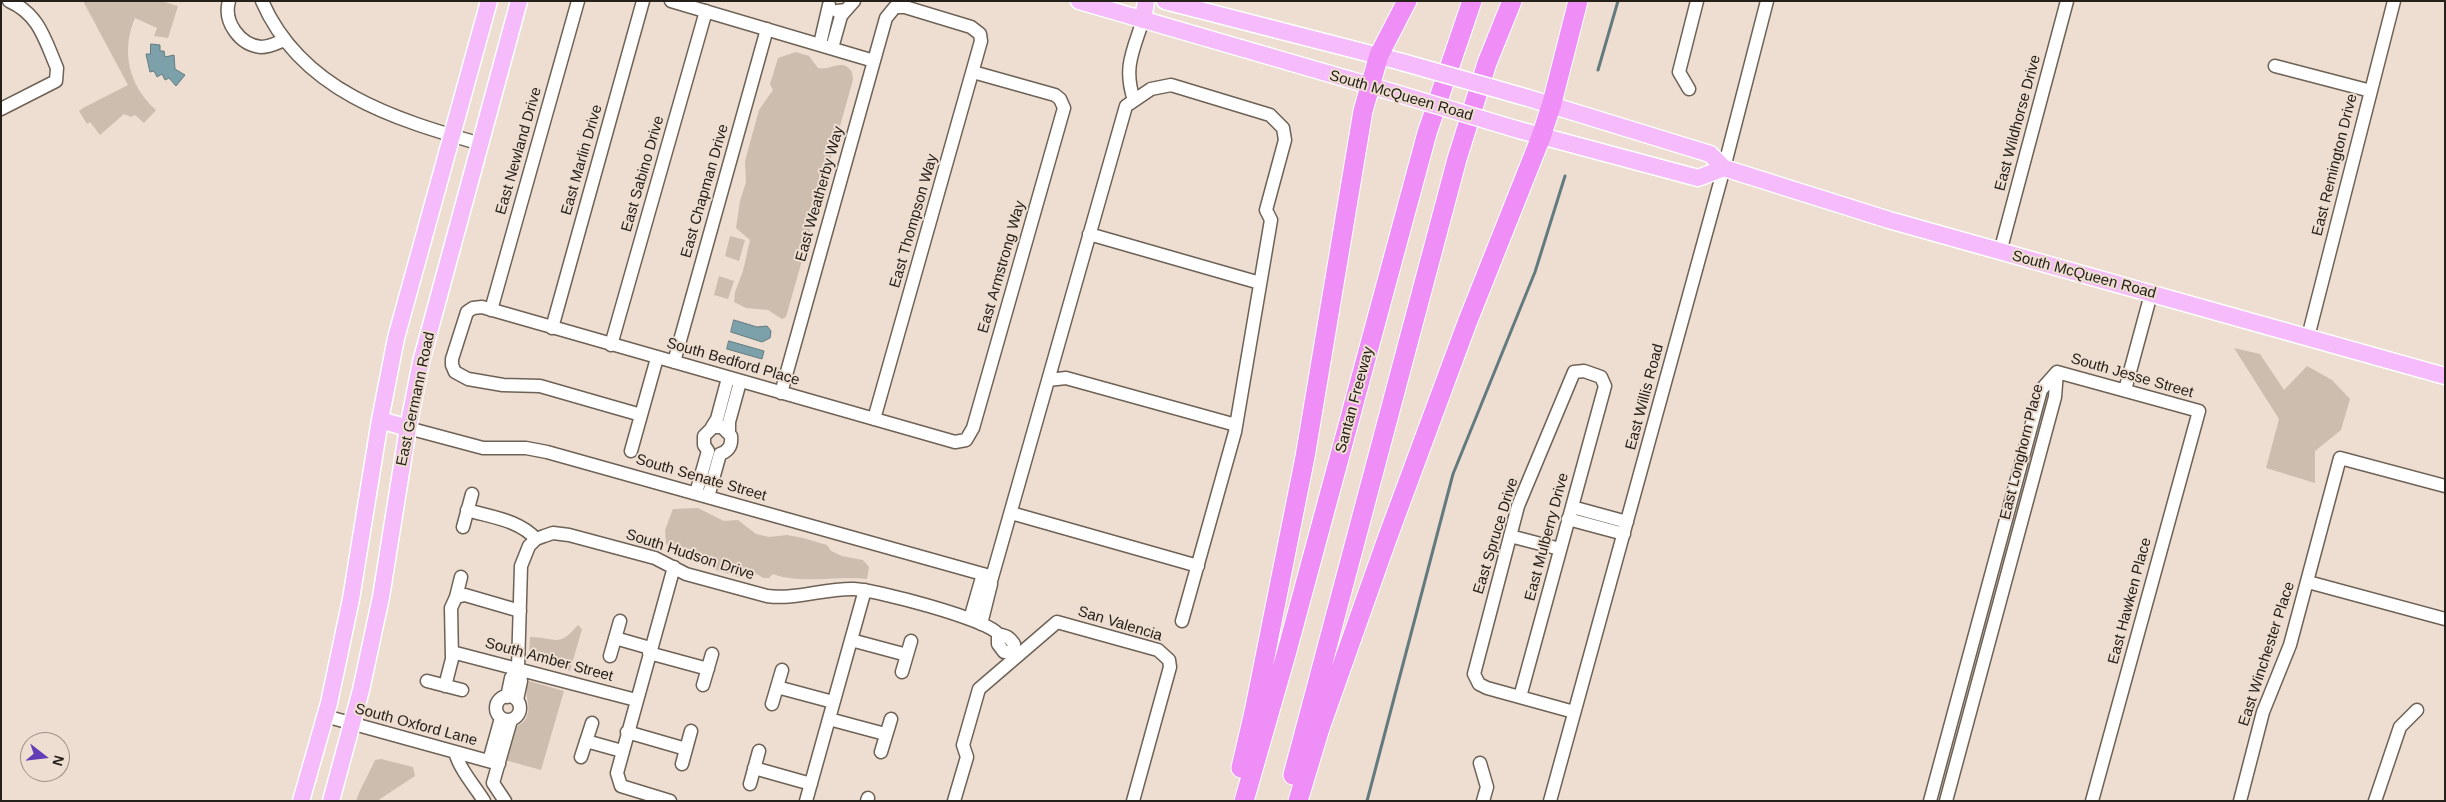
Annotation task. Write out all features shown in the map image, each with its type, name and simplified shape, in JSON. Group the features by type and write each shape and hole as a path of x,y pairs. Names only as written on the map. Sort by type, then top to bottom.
{"highway":[{"path":"1233,801 1254,712 1305,457 1362,112 1379,56 1407,1"},
{"name":"Santan Freeway","path":"1244,801 1287,651 1427,133 1472,1"},
{"path":"1287,801 1457,159 1487,63 1512,1"},
{"path":"1298,801 1320,728 1397,511 1467,323 1541,137 1552,103 1578,1"}],"main road":[{"name":"East Germann Road","path":"302,801 325,716 351,598 380,420 396,338 489,1"},
{"name":"East Germann Road","path":"331,801 369,655 381,597 408,428 422,362 519,1"},
{"name":"South McQueen Road","path":"1079,1 1541,137 1698,178 1724,168"},
{"path":"1143,20 1146,1"},
{"name":"South McQueen Road","path":"1165,1 1552,103 1710,154 1724,168 1829,202 2000,252 2445,376"},
{"path":"380,420 408,428"}],"street":[{"path":"1,10 4,1"},
{"path":"1,109 56,81 58,68 36,19 20,6 9,1"},
{"path":"229,1 230,22 240,38 261,47 270,46 284,40"},
{"path":"262,1 284,40 343,93 386,114 481,144"},
{"name":"East Newland Drive","path":"491,310 578,1"},
{"name":"East Marlin Drive","path":"552,328 643,1"},
{"path":"671,1 874,61"},
{"path":"1688,89 1679,72 1697,1"},
{"name":"East Willis Road","path":"1550,801 1724,168 1767,1"},
{"name":"East Wildhorse Drive","path":"2000,252 2067,1"},
{"name":"East Remington Drive","path":"2308,337 2394,1"},
{"path":"828,3 837,11 850,6"},
{"path":"820,44 828,3"},
{"path":"832,48 841,16 850,6"},
{"name":"East Thompson Way","path":"874,419 981,41 978,31 968,25 905,7 895,7"},
{"name":"East Weatherby Way","path":"781,393 886,18 895,7"},
{"name":"East Sabino Drive","path":"611,345 706,11"},
{"path":"1134,100 1128,84 1128,69 1143,20"},
{"name":"East Chapman Drive","path":"674,362 767,29"},
{"path":"2275,66 2370,91"},
{"name":"East Armstrong Way","path":"966,440 973,428 1062,115 1062,102 1052,94 973,72"},
{"path":"1014,654 1014,644 1008,636 998,634 994,628 976,622 987,578 1011,513 1126,106 1150,89 1171,85 1270,114 1284,128 1285,140 1266,210 1271,220 1236,425 1182,621"},
{"path":"1090,234 1260,283"},
{"path":"2125,390 2151,294"},
{"path":"491,310 473,308 467,312 452,359 455,372 468,379 486,383 540,386 641,415"},
{"name":"South Bedford Place","path":"491,310 955,442 966,440"},
{"path":"631,451 657,358"},
{"name":"East Spruce Drive","path":"1520,697 1479,684 1474,674 1518,506 1574,372 1584,371 1601,377 1605,386"},
{"name":"South Jesse Street","path":"2057,372 2198,411"},
{"name":"East Longhorn Place","path":"1930,801 2042,390 2057,372"},
{"name":"East Longhorn Place","path":"1946,801 2056,397 2057,372"},
{"path":"1048,380 1066,378 1236,425"},
{"path":"702,495 708,451 704,445 704,436 717,419 734,380"},
{"path":"702,495 720,454 726,452 731,445 729,422 734,380"},
{"name":"East Mulberry Drive","path":"1520,697 1605,386"},
{"name":"East Hawken Place","path":"2092,801 2198,411"},
{"path":"712,427 722,427 729,432"},
{"name":"South Senate Street","path":"408,428 483,448 526,448 547,452 987,578"},
{"path":"2030,432 2045,435"},
{"name":"East Winchester Place","path":"2240,801 2263,712 2290,645 2340,458 2445,486"},
{"path":"463,527 472,494"},
{"path":"467,510 511,522 530,532 536,539 524,556 521,566 518,668 521,681 512,699"},
{"path":"1011,513 1198,566"},
{"path":"1570,513 1625,528"},
{"path":"2007,519 2021,522"},
{"name":"South Hudson Drive","path":"536,539 553,533 569,535 655,558 686,574 767,596 780,598 843,589 865,590 976,622"},
{"path":"1510,536 1560,549"},
{"path":"670,801 621,786 617,773 674,568"},
{"path":"445,686 452,652 451,608 461,577"},
{"path":"2308,582 2445,619"},
{"path":"810,800 810,784 865,590"},
{"path":"456,597 465,595 520,611"},
{"path":"1982,610 1997,614"},
{"path":"610,656 620,621"},
{"name":"San Valencia","path":"954,801 967,757 963,745 978,688 1014,654 1057,622 1158,650 1168,660 1170,667 1132,801"},
{"path":"615,638 708,669"},
{"path":"851,640 907,655"},
{"path":"902,672 911,641"},
{"name":"South Amber Street","path":"452,652 636,700"},
{"path":"703,685 712,654"},
{"path":"772,704 782,670"},
{"path":"427,681 462,690"},
{"path":"777,687 833,702"},
{"path":"1520,697 1574,712"},
{"path":"1958,698 1973,702"},
{"path":"505,801 493,783 494,763 506,719 520,712 512,699"},
{"path":"506,719 496,707 500,700 512,699"},
{"path":"2375,801 2400,727 2417,710"},
{"name":"South Oxford Lane","path":"325,716 351,725 494,763"},
{"path":"829,719 886,734"},
{"path":"881,752 891,719"},
{"path":"581,757 592,723"},
{"path":"682,764 691,731"},
{"path":"627,732 686,749"},
{"path":"586,741 622,751"},
{"path":"750,784 759,751"},
{"path":"455,752 458,764 483,799 496,788"},
{"path":"1480,763 1487,787 1483,801"},
{"path":"754,768 810,784"},
{"path":"1935,784 1949,787"}],"shaded area":[{"path":"83,1 161,1 178,6 168,38 154,36 157,28 135,18 131,30 128,55 133,79 146,100 156,110 144,123 135,115 131,117 124,114 100,135 90,122 87,124 79,111 128,85"},
{"path":"796,52 809,56 818,68 845,65 852,72 853,80 786,317 782,319 768,310 746,308 734,302 735,292 743,271 750,240 736,228 740,201 746,182 745,161 759,110 773,90 770,84 778,58"},
{"path":"730,236 745,240 739,261 725,256"},
{"path":"719,276 734,281 728,299 714,295"},
{"path":"2234,348 2260,354 2284,390 2307,366 2332,380 2350,399 2341,430 2315,451 2315,483 2266,468 2279,419"},
{"path":"698,508 724,521 738,520 756,534 769,537 787,535 803,538 827,545 831,551 842,556 863,560 869,567 867,579 796,579 773,574 769,578 763,578 757,574 745,575 741,578 716,570 706,557 666,544 665,530 673,509"},
{"path":"578,625 582,629 570,671 535,661 529,653 530,637 561,639"},
{"path":"529,681 564,691 541,770 505,760 512,733 527,716 526,690"},
{"path":"381,759 413,767 415,776 377,801 356,801 375,760"}],"water":[{"path":"151,44 160,45 160,51 164,51 165,57 174,55 175,69 185,75 176,86 169,78 165,80 162,74 157,77 154,71 150,72 146,54 150,54"},
{"path":"734,320 757,327 767,326 771,331 770,338 762,342 731,332"},
{"path":"729,341 764,351 762,359 727,349"}],"waterway":[{"path":"1598,70 1618,1"},
{"path":"1367,801 1453,474 1535,272 1565,176"}]}
